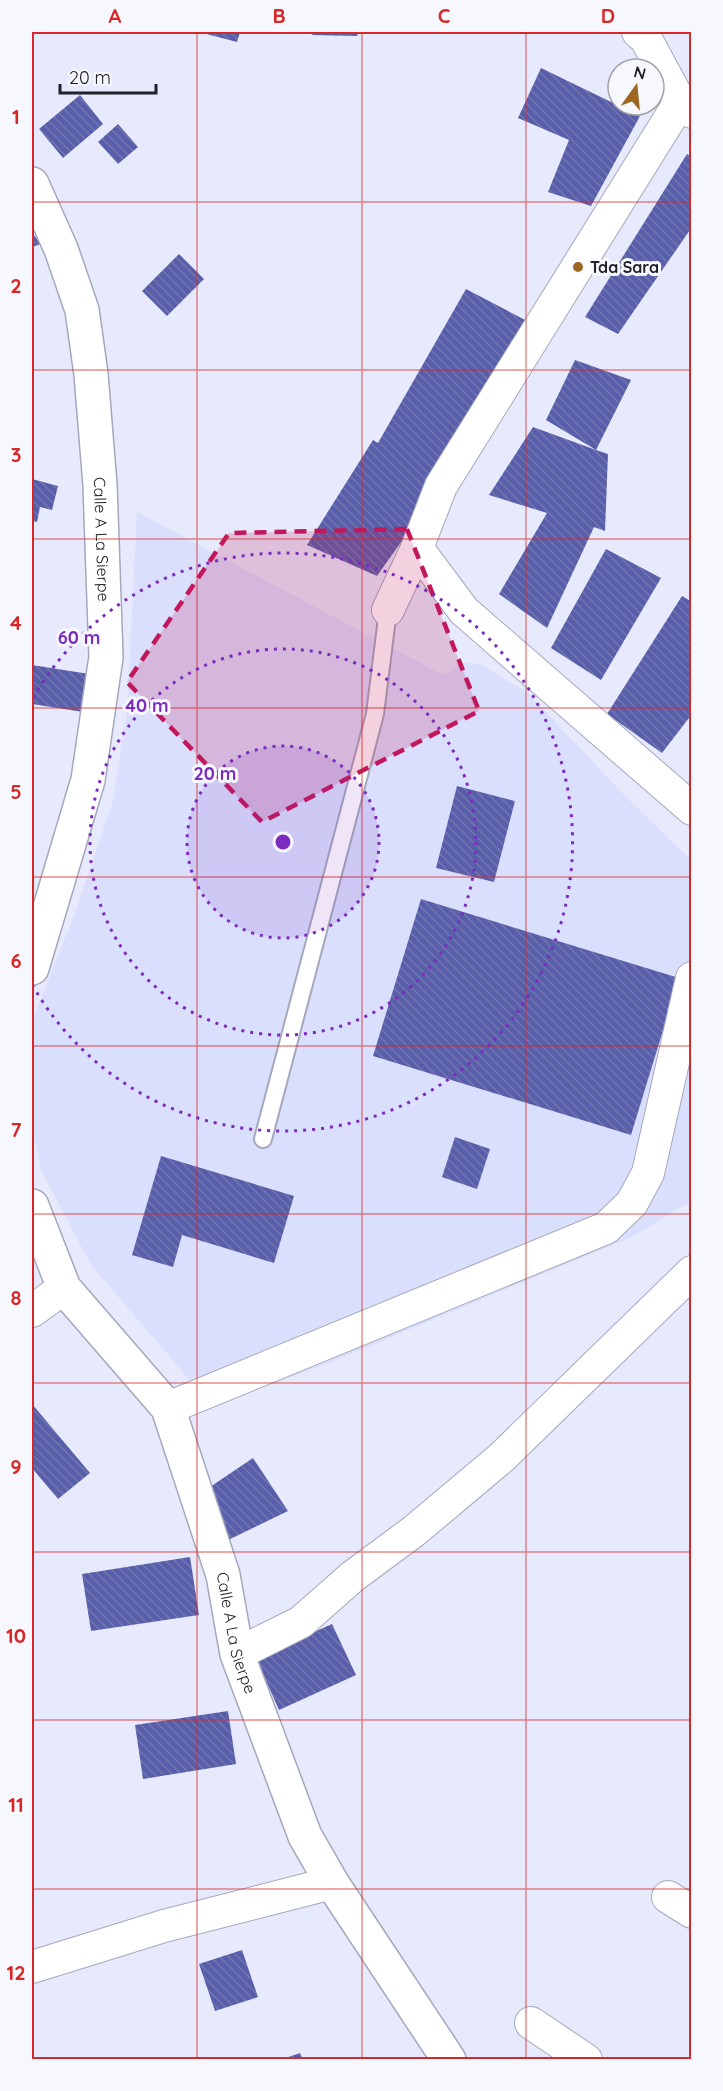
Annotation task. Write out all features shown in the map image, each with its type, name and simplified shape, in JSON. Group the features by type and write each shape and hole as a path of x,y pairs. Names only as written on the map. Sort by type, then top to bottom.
{"street":[{"path":"387,610 417,548 441,486 686,107 646,39 638,32"},
{"name":"Calle A La Sierpe","path":"32,184 61,249 82,310 91,374 100,485 106,657 88,780 32,968"},
{"path":"417,548 464,611 692,809"},
{"path":"168,1408 606,1228 632,1203 648,1173 692,978"},
{"name":"Calle A La Sierpe","path":"32,1206 64,1288 168,1408 223,1575 237,1654 305,1836 332,1883 449,2060"},
{"path":"237,1654 301,1622 352,1577 414,1531 493,1465 692,1272"},
{"path":"32,1311 64,1288"},
{"path":"32,1967 164,1926 332,1883"},
{"path":"531,2023 586,2060"}],"lane":[{"path":"263,1139 375,714 387,610"}],"highlighted area":[{"path":"407,529 479,711 262,822 127,682 229,533"}],"shaded area":[{"path":"137,512 443,675 462,663 480,664 528,693 624,795 691,860 691,1201 632,1237 329,1363 212,1406 91,1265 41,1170 32,1122 32,1022 76,910 113,801 127,712"}],"building":[{"path":"199,32 240,32 237,42"},
{"path":"313,32 359,32 357,36 312,35"},
{"path":"541,68 606,100 606,117 639,117 591,206 548,192 569,140 518,118"},
{"path":"80,95 103,124 63,158 39,129"},
{"path":"118,124 138,147 118,164 98,142"},
{"path":"687,154 692,157 692,227 618,334 585,317"},
{"path":"32,233 41,244 32,247"},
{"path":"179,254 204,279 167,316 142,291"},
{"path":"466,289 525,320 501,372 443,483 377,576 307,545 373,440 378,443"},
{"path":"575,360 631,380 596,450 546,420"},
{"path":"533,427 608,454 605,531 594,527 547,628 499,594 547,513 489,495"},
{"path":"32,479 58,486 52,510 40,507 37,522 32,521"},
{"path":"606,549 661,578 601,680 551,648"},
{"path":"682,596 692,602 692,714 662,753 607,714"},
{"path":"32,665 102,676 96,714 32,704"},
{"path":"457,786 515,801 494,882 436,868"},
{"path":"421,899 679,978 631,1135 373,1056"},
{"path":"455,1137 490,1149 477,1189 442,1177"},
{"path":"161,1156 294,1196 274,1263 182,1235 173,1267 132,1255"},
{"path":"32,1404 90,1473 58,1499 32,1468"},
{"path":"253,1458 288,1511 224,1542 210,1487"},
{"path":"190,1557 199,1615 91,1631 82,1574"},
{"path":"332,1624 356,1675 279,1710 256,1658"},
{"path":"228,1711 236,1764 143,1779 135,1725"},
{"path":"242,1950 258,1997 215,2011 199,1964"},
{"path":"300,2053 303,2060 283,2060 283,2059"}],"place":[{"name":"Tda Sara","path":"578,267"}]}
